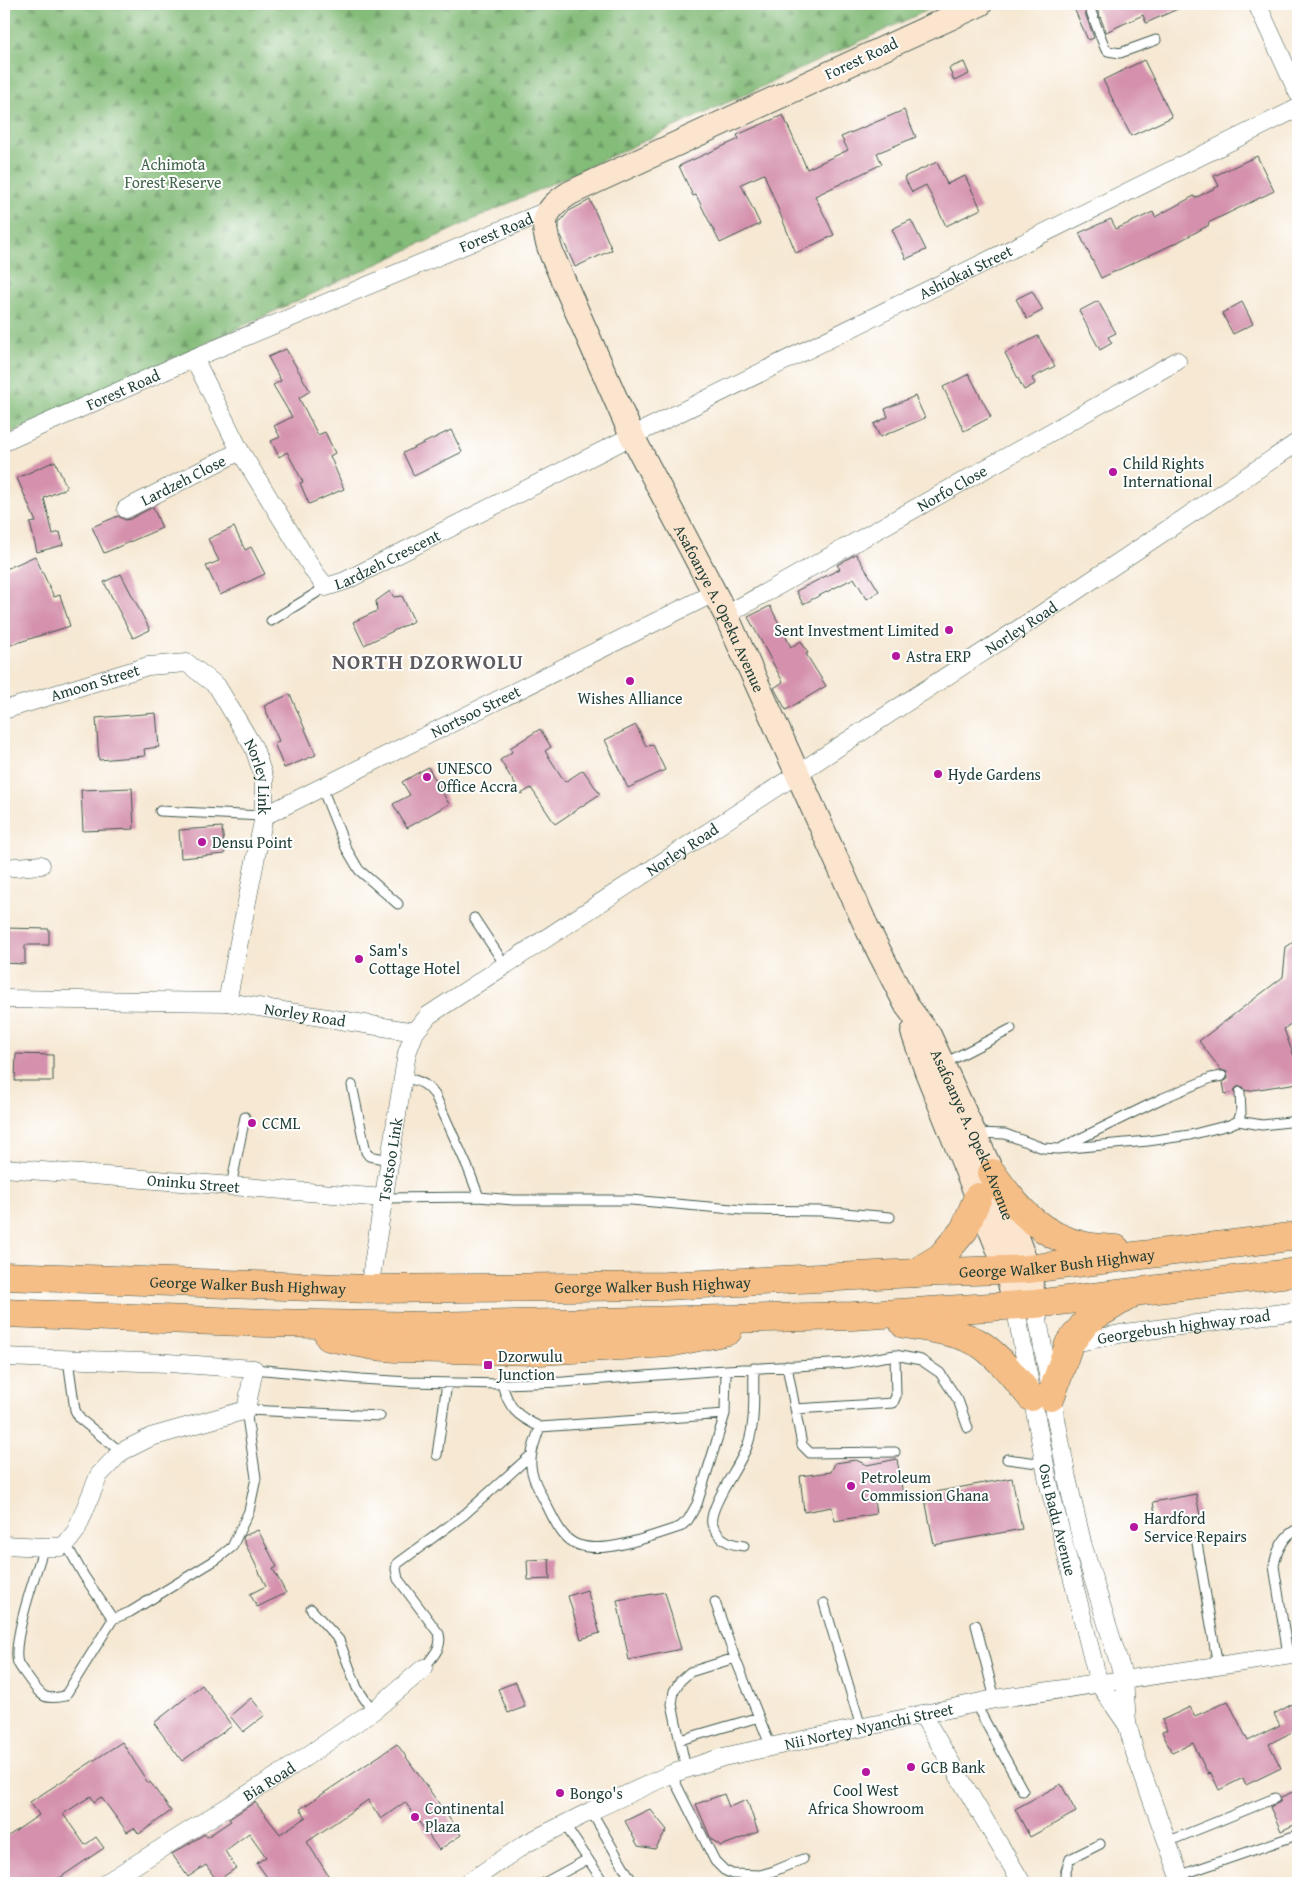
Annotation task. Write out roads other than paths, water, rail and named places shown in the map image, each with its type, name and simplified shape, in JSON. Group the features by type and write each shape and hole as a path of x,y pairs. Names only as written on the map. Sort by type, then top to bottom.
{"highway":[{"path":"992,1173 1028,1218 1056,1236 1085,1246 1160,1254"},
{"path":"915,1273 941,1257 964,1230 978,1197"},
{"path":"1256,1241 1298,1228"},
{"name":"George Walker Bush Highway","path":"4,1276 369,1289 665,1286 915,1273 1017,1270 1298,1236"},
{"path":"4,1313 266,1323 375,1346 540,1351 670,1343 779,1318 853,1316 1025,1305 1298,1272"},
{"path":"853,1316 945,1330 982,1345 1041,1397 1069,1344 1088,1321 1136,1292"}],"main road":[{"name":"Forest Road","path":"549,210 554,204 570,193 980,4"},
{"name":"Asafoanye A. Opeku Avenue","path":"549,210 545,221 546,238 552,255 632,436 726,615 868,930 907,1006 930,1035 972,1133 992,1173 1017,1270"},
{"name":"Asafoanye A. Opeku Avenue","path":"907,1006 921,1056 978,1197 1017,1270"},
{"path":"1017,1270 1025,1305"}],"street":[{"path":"1257,4 1298,93"},
{"name":"Ashiokai Street","path":"632,436 1298,108"},
{"name":"Forest Road","path":"4,442 194,358 549,210"},
{"name":"Lardzeh Crescent","path":"194,358 240,451 315,573 326,587 345,581 632,436"},
{"name":"Norfo Close","path":"726,615 1177,361"},
{"name":"Norley Road","path":"4,999 227,1002 415,1032 429,1015 1298,442"},
{"name":"Lardzeh Close","path":"126,509 240,451"},
{"name":"Nortsoo Street","path":"264,816 714,592"},
{"name":"Amoon Street","path":"4,710 148,666 186,663"},
{"name":"Norley Link","path":"186,663 217,686 254,748 264,778 264,816 227,1002"},
{"path":"4,868 41,865"},
{"name":"Tsotsoo Link","path":"369,1289 407,1054 415,1032"},
{"name":"Oninku Street","path":"4,1168 384,1198"},
{"name":"Osu Badu Avenue","path":"1025,1305 1041,1397 1082,1546 1124,1680 1127,1723 1167,1842 1175,1881"},
{"name":"Georgebush highway road","path":"1069,1344 1125,1333 1298,1311"},
{"path":"4,1357 254,1368 246,1410 151,1438 121,1452 99,1475 76,1532 66,1544 60,1547 4,1545"},
{"name":"Osu Badu Avenue","path":"1041,1397 1044,1464 1099,1684 1127,1723"},
{"name":"Nii Nortey Nyanchi Street","path":"468,1883 525,1844 565,1824 678,1772 723,1757 975,1703 1293,1655"},
{"name":"Bia Road","path":"106,1883 230,1806 373,1711 424,1668"},
{"path":"922,1714 1022,1883"}],"lane":[{"path":"1088,4 1105,48 1108,51 1120,53 1156,40"},
{"path":"272,621 326,587"},
{"path":"322,788 346,848 359,870 398,904"},
{"path":"160,811 264,816"},
{"path":"474,918 505,965"},
{"path":"943,1065 1011,1029"},
{"path":"1058,1149 1163,1098 1211,1078 1222,1076"},
{"path":"403,1078 421,1082 428,1086 435,1095 479,1197"},
{"path":"352,1085 366,1152 369,1156 389,1160"},
{"path":"1238,1121 1241,1113 1240,1092"},
{"path":"231,1186 245,1117"},
{"path":"972,1133 1005,1134 1043,1148 1058,1149 1148,1141 1190,1135 1238,1121 1262,1124 1298,1121"},
{"path":"384,1198 479,1197 513,1200 631,1200 743,1210 821,1211 890,1217"},
{"path":"795,1409 893,1403 896,1396 895,1355"},
{"path":"254,1368 361,1379 502,1384 563,1382 848,1362 895,1355 921,1360 940,1373 958,1400 968,1428"},
{"path":"68,1360 75,1410 80,1419 121,1452"},
{"path":"787,1366 802,1445 810,1453 895,1452"},
{"path":"744,1546 730,1543 720,1537 712,1524 712,1515 716,1504 744,1456 749,1442 752,1430 754,1368"},
{"path":"540,1427 531,1454 530,1470 534,1482 564,1536 577,1544 594,1548 612,1547 680,1527 688,1520 697,1504 726,1414 726,1370"},
{"path":"437,1455 447,1383"},
{"path":"502,1384 506,1397 516,1413 525,1420 540,1427 726,1414"},
{"path":"44,1547 23,1615 17,1653 18,1663 41,1696 50,1699 65,1696 113,1619 130,1612 216,1559 232,1547 249,1511 256,1478 246,1410 380,1416"},
{"path":"424,1668 439,1648 441,1641 439,1634 398,1579 396,1569 398,1564 465,1514 531,1454"},
{"path":"1007,1459 1044,1464"},
{"path":"1293,1655 1274,1566 1275,1556 1281,1545 1298,1528"},
{"path":"1197,1543 1218,1666"},
{"path":"66,1544 84,1576 113,1619"},
{"path":"715,1602 735,1658 771,1747"},
{"path":"824,1603 861,1727"},
{"path":"310,1609 339,1640 357,1688 373,1711"},
{"path":"976,1625 995,1700"},
{"path":"735,1658 690,1672 680,1680 674,1691 672,1704 680,1740 678,1772 715,1861 724,1870 732,1874 760,1875 774,1872 803,1859"},
{"path":"975,1703 1023,1791"},
{"path":"680,1740 759,1717"},
{"path":"1167,1842 1275,1798"},
{"path":"591,1812 632,1883"},
{"path":"565,1824 604,1883"},
{"path":"1175,1881 1294,1836"},
{"path":"1066,1883 1066,1866 1070,1859 1100,1844"},
{"path":"544,1883 588,1859"}],"place":[{"name":"Child Rights International","path":"1113,472"},
{"name":"Sent Investment Limited","path":"949,630"},
{"name":"Astra ERP","path":"896,656"},
{"name":"Wishes Alliance","path":"630,681"},
{"name":"Hyde Gardens","path":"938,774"},
{"name":"UNESCO Office Accra","path":"427,777"},
{"name":"Densu Point","path":"202,842"},
{"name":"Sam's Cottage Hotel","path":"359,959"},
{"name":"CCML","path":"252,1123"},
{"name":"Dzorwulu Junction","path":"488,1365"},
{"name":"Petroleum Commission Ghana","path":"851,1486"},
{"name":"Hardford Service Repairs","path":"1134,1527"},
{"name":"GCB Bank","path":"911,1767"},
{"name":"Cool West Africa Showroom","path":"866,1772"},
{"name":"Bongo's","path":"560,1793"},
{"name":"Continental Plaza","path":"415,1817"}],"district":[{"name":"NORTH DZORWOLU","path":"428,662"}],"park label":[{"name":"Achimota Forest Reserve","path":"173,173"}]}
